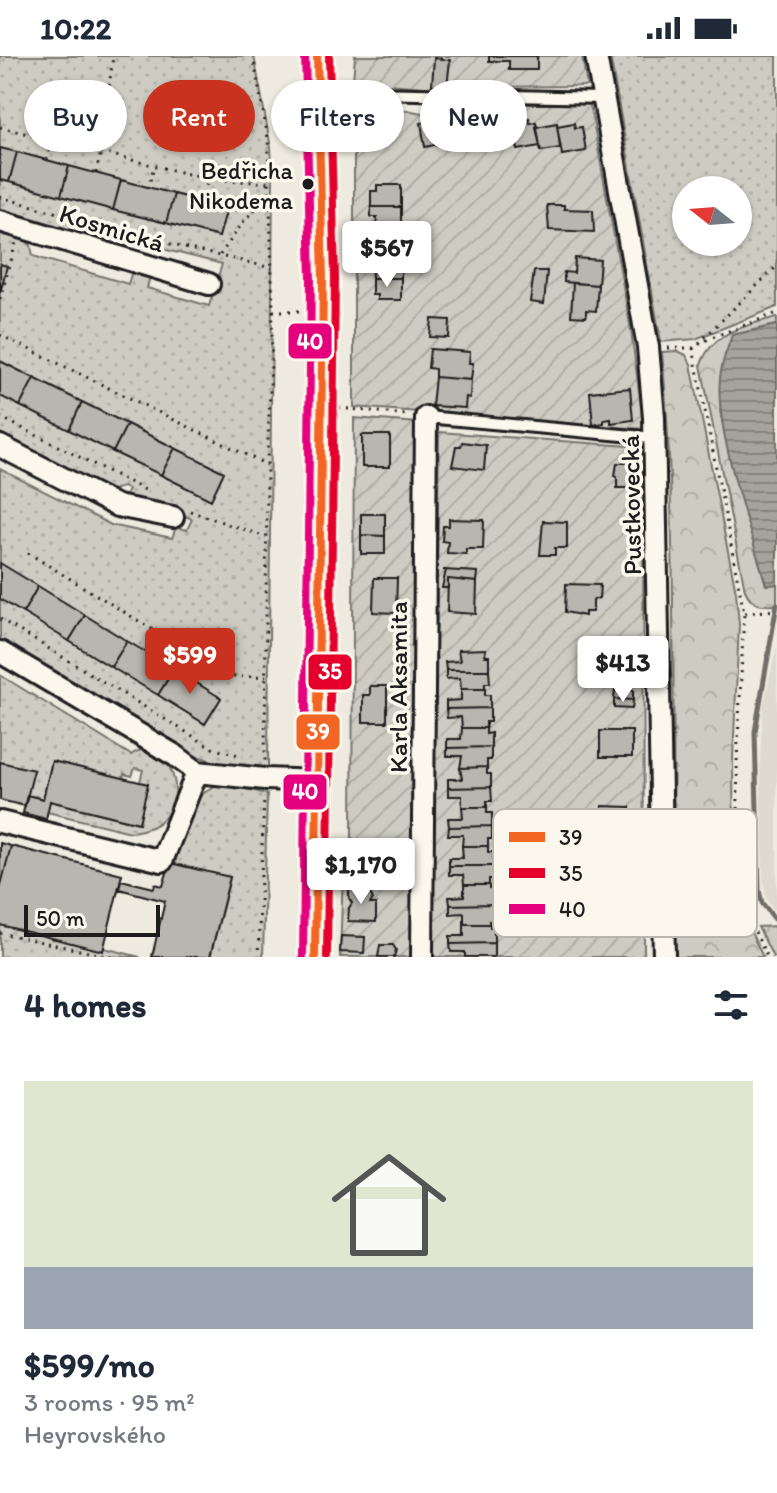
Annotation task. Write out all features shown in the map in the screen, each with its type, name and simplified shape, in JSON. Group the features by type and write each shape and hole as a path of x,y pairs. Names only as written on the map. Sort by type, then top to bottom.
{"street":[{"path":"315,957 323,279 317,56"},
{"name":"Pustkovecká","path":"596,56 648,347 655,438 661,809"},
{"name":"Kosmická","path":"0,221 209,284"},
{"name":"Karla Aksamita","path":"422,957 426,417"},
{"path":"0,446 117,506 175,512"},
{"path":"0,652 176,756 197,772 265,769 318,781"},
{"path":"0,822 162,861 197,772"},
{"name":"Pustkovecká","path":"664,937 664,957"}],"lane":[{"path":"404,94 603,98"},
{"path":"426,417 655,438"}],"path":[{"path":"110,80 113,56"},
{"path":"253,56 268,138 272,268 265,769 258,957"},
{"path":"0,127 24,133"},
{"path":"47,160 49,152"},
{"path":"96,173 101,152 208,179 270,183"},
{"path":"148,188 154,166"},
{"path":"202,201 208,179"},
{"path":"219,256 244,221 271,193"},
{"path":"0,197 272,268"},
{"path":"0,299 27,205"},
{"path":"693,348 777,266"},
{"path":"648,347 693,348 710,338 777,313"},
{"path":"0,335 267,465"},
{"path":"693,348 744,613 737,809"},
{"path":"338,407 426,417"},
{"path":"0,417 149,493"},
{"path":"175,512 267,537"},
{"path":"28,553 230,677 266,676"},
{"path":"744,613 777,610"},
{"path":"0,619 214,749 265,769"},
{"path":"0,933 112,957"},
{"path":"757,936 767,957"}],"shaded area":[{"path":"777,325 777,584 766,585 734,477 719,392 722,366 732,335"},
{"path":"777,647 777,914 766,898 763,877 760,759 763,707"}],"green space":[{"path":"0,56 254,56 271,148 273,176 268,767 256,770 233,767 193,755 0,639 0,469 111,525 172,538 176,527 187,530 192,519 161,505 125,497 128,489 112,490 0,433 0,232 26,239 33,256 128,284 132,271 150,277 147,288 209,306 222,264 135,242 126,247 0,213"},
{"path":"355,56 582,56 587,86 527,86 527,80 420,80 420,87 404,85 404,80 353,80"},
{"path":"610,56 777,56 777,307 695,339 661,342"},
{"path":"527,104 590,104 631,330 644,429 354,407 354,152 404,152 404,110 420,113 420,152 527,152"},
{"path":"777,317 777,325 732,335 720,411 766,585 777,584 777,605 767,605 754,602 745,590 701,365 706,354 722,337 742,327"},
{"path":"678,351 686,355 691,364 736,592 739,624 733,809 674,809 673,578 662,352"},
{"path":"354,418 418,423 420,527 412,755 416,842 415,957 340,957 344,841 352,840"},
{"path":"439,432 643,447 644,809 493,809 493,937 644,937 644,957 428,957 428,650 436,650"},
{"path":"0,675 131,755 145,750 158,754 168,765 174,780 175,797 169,813 154,825 131,832 47,812 50,801 138,823 148,784 140,782 143,770 135,768 132,776 124,774 123,778 52,761 43,799 27,795 0,762"},
{"path":"220,783 267,794 263,957 210,957 230,878 175,864 183,826 191,807 207,790"},
{"path":"0,925 103,950 140,957 0,957"},
{"path":"777,926 777,957 773,957 758,927"},
{"path":"675,937 753,937 763,957 675,957"}],"building":[{"path":"489,56 537,56 537,70 509,70 509,61 489,61"},
{"path":"434,58 450,60 448,80 432,80"},
{"path":"527,118 530,123 536,122 540,146 527,148"},
{"path":"557,123 560,148 541,151 536,127"},
{"path":"574,123 575,128 582,127 586,151 562,155 557,126"},
{"path":"0,148 17,152 9,182 0,180"},
{"path":"17,152 69,166 61,196 9,182"},
{"path":"69,166 121,180 113,210 61,196"},
{"path":"121,180 174,194 166,223 113,210"},
{"path":"377,185 401,185 401,207 371,207 371,191 377,191"},
{"path":"174,194 227,208 219,237 166,223"},
{"path":"547,205 593,210 594,232 549,230"},
{"path":"371,207 401,207 401,226 377,226 377,217 371,217"},
{"path":"377,226 401,226 401,245 377,245"},
{"path":"377,245 401,245 401,259 377,259"},
{"path":"575,258 600,260 598,285 564,282 564,272 574,273"},
{"path":"371,259 401,259 401,278 372,278"},
{"path":"0,264 7,266 0,293"},
{"path":"534,271 547,271 544,304 530,302"},
{"path":"372,278 401,278 401,300 377,300 377,295 372,295"},
{"path":"573,283 598,285 596,311 586,310 586,317 571,316"},
{"path":"432,319 450,320 449,338 430,337"},
{"path":"430,349 470,352 469,363 473,363 471,380 435,377 435,369 428,368"},
{"path":"0,361 34,378 20,406 0,396"},
{"path":"435,377 471,380 470,398 466,397 465,408 432,406"},
{"path":"34,378 82,402 69,430 20,406"},
{"path":"630,388 633,420 611,423 611,419 593,425 590,392"},
{"path":"82,402 127,424 113,452 69,430"},
{"path":"127,424 175,448 161,475 113,452"},
{"path":"362,435 390,435 390,467 362,467"},
{"path":"462,442 486,445 484,470 452,466 456,446 461,446"},
{"path":"175,448 224,472 211,500 161,475"},
{"path":"617,463 633,463 634,488 617,488"},
{"path":"361,514 385,514 385,536 361,535"},
{"path":"449,519 484,520 483,549 466,549 466,554 447,553 448,542 442,541 443,526 449,526"},
{"path":"543,521 567,522 567,548 555,548 555,555 540,555"},
{"path":"361,535 385,536 385,554 361,554"},
{"path":"0,563 38,586 23,613 0,599"},
{"path":"446,570 478,572 477,582 448,579 448,588 442,588"},
{"path":"374,578 397,578 396,613 373,612"},
{"path":"448,579 477,582 476,614 447,612"},
{"path":"566,584 600,585 599,598 593,600 593,612 585,612 585,616 565,612"},
{"path":"38,586 85,615 69,641 23,613"},
{"path":"85,615 127,641 111,667 69,641"},
{"path":"598,640 620,640 624,674 597,673"},
{"path":"127,641 174,669 158,695 111,667"},
{"path":"486,649 489,670 446,670 445,662 460,661 458,650"},
{"path":"174,669 221,698 205,724 158,695"},
{"path":"446,670 489,670 490,683 485,683 485,689 461,689 460,678 446,679"},
{"path":"370,686 387,686 387,722 363,722 363,695 370,695"},
{"path":"461,689 485,689 485,695 490,695 490,708 446,709 446,701 461,700"},
{"path":"615,690 633,690 633,700 614,699"},
{"path":"614,699 633,700 632,709 614,708"},
{"path":"490,708 490,722 486,722 486,728 462,728 461,717 447,718 446,709"},
{"path":"462,728 486,728 486,734 491,733 491,747 447,748 447,739 461,739"},
{"path":"600,731 632,731 632,757 600,757"},
{"path":"491,747 491,760 487,760 487,767 460,768 462,756 447,756 447,748"},
{"path":"52,761 148,784 139,823 50,801 46,819 23,813 27,795 43,799"},
{"path":"0,762 34,770 25,806 0,800"},
{"path":"487,767 487,774 491,774 491,787 448,788 448,779 462,779 460,768"},
{"path":"491,787 492,801 487,801 487,807 462,807 462,796 448,796 448,788"},
{"path":"602,806 630,807 630,809 602,809"},
{"path":"462,807 487,807 487,813 492,813 492,826 449,827 448,818 463,818"},
{"path":"492,826 492,839 488,839 488,846 462,846 463,835 448,835 449,827"},
{"path":"0,843 11,846 0,889"},
{"path":"11,846 122,874 103,951 0,925 0,889"},
{"path":"462,846 488,846 488,852 493,852 493,866 449,866 449,858 463,858"},
{"path":"170,863 230,877 210,957 152,957 165,901 119,889 121,880 154,888 155,884 163,886"},
{"path":"449,866 493,866 493,879 489,879 489,885 464,885 463,875 449,875"},
{"path":"464,885 489,885 493,888 493,904 450,905 449,897 464,896"},
{"path":"349,887 367,888 373,899 370,904 376,904 376,922 348,921 352,903"},
{"path":"493,904 493,921 489,921 490,924 464,924 464,913 450,914 450,905"},
{"path":"464,924 490,924 494,943 450,944 450,936 464,936"},
{"path":"341,936 365,937 364,953 340,952"},
{"path":"494,943 494,957 465,957 465,952 451,952 450,944"},
{"path":"380,945 393,945 396,950 394,957 378,957"}],"waterway":[{"path":"757,809 755,732 777,604"},
{"path":"757,811 759,890 762,903 777,922"}],"transit line":[{"name":"40","path":"303,957 311,279 305,56"},
{"name":"39","path":"315,957 323,279 317,56"},
{"name":"35","path":"327,957 335,279 329,56"}],"place":[{"name":"Bedřicha Nikodema","path":"308,184"}]}
